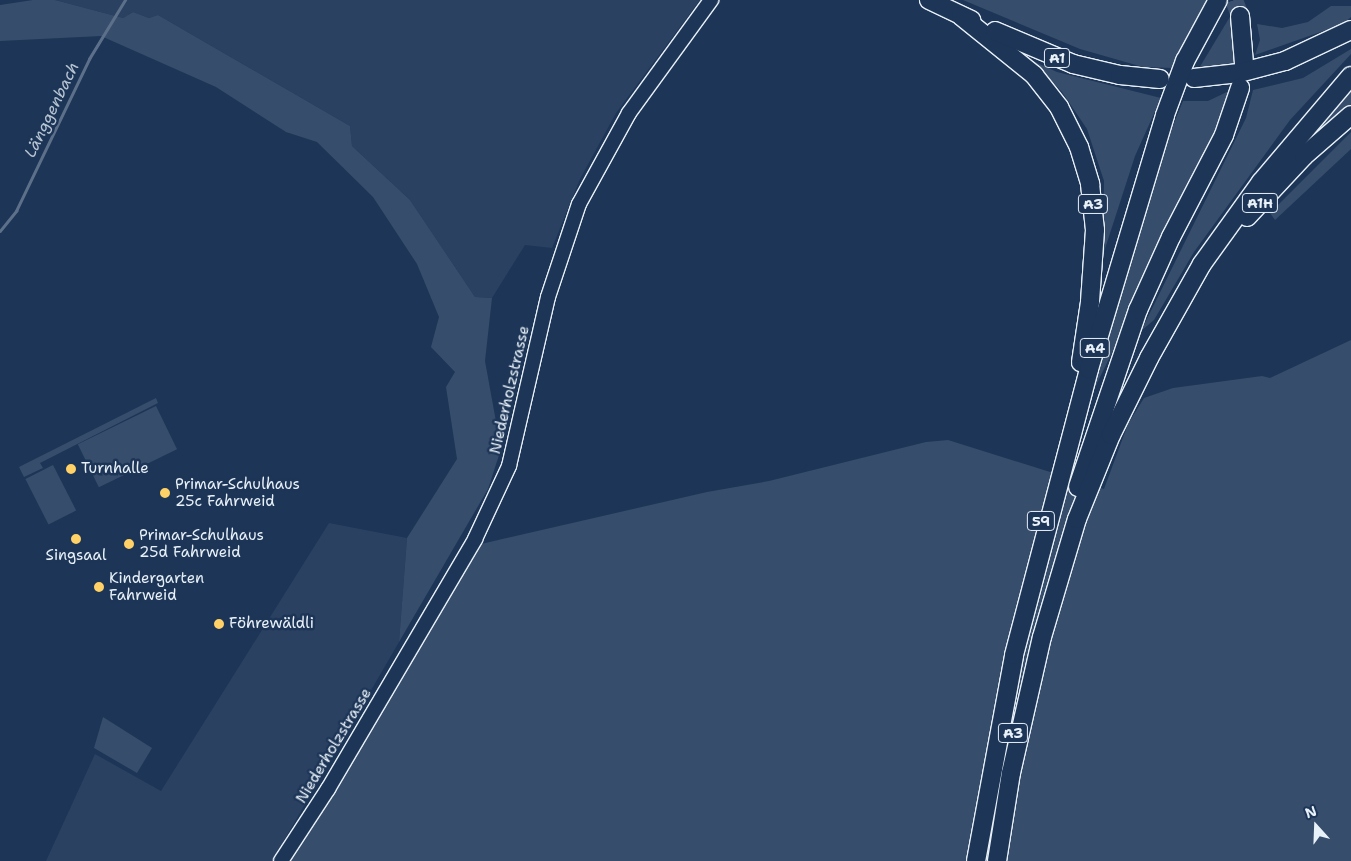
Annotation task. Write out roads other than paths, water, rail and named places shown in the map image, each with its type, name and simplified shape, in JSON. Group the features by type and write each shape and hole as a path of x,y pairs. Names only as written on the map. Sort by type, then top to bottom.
{"highway":[{"name":"A1","path":"929,0 961,16 1073,64 1120,75 1160,78"},
{"name":"A4","path":"1022,621 1109,298 1172,96 1185,62 1220,2"},
{"name":"A3","path":"961,16 1018,59 1047,90 1073,132 1088,176 1095,230 1092,286 1082,356 1062,438"},
{"path":"1240,16 1244,64"},
{"path":"1194,78 1239,73 1286,61 1351,30"},
{"path":"997,861 1025,707 1070,541 1126,403 1190,282 1244,204 1351,76"},
{"name":"A3","path":"990,861 1007,763 1035,636 1091,445 1143,297 1224,135 1240,88"},
{"name":"A1H","path":"1181,302 1267,194 1351,115"},
{"name":"59","path":"1022,621 1021,603 1062,438"},
{"name":"A3","path":"976,861 994,749 1022,621"}],"main road":[{"name":"Niederholzstrasse","path":"281,861 333,781 475,539 509,466 548,297 579,204 604,154 637,100 711,0"}],"waterway":[{"name":"Länggenbach","path":"0,231 16,211 89,59 125,0"}],"tunnel":[{"path":"1234,0 1240,16"}],"place":[{"name":"Turnhalle","path":"71,469"},
{"name":"Primar-Schulhaus 25c Fahrweid","path":"165,493"},
{"name":"Singsaal","path":"76,539"},
{"name":"Primar-Schulhaus 25d Fahrweid","path":"129,544"},
{"name":"Kindergarten Fahrweid","path":"99,587"},
{"name":"Föhrewäldli","path":"219,624"}]}
